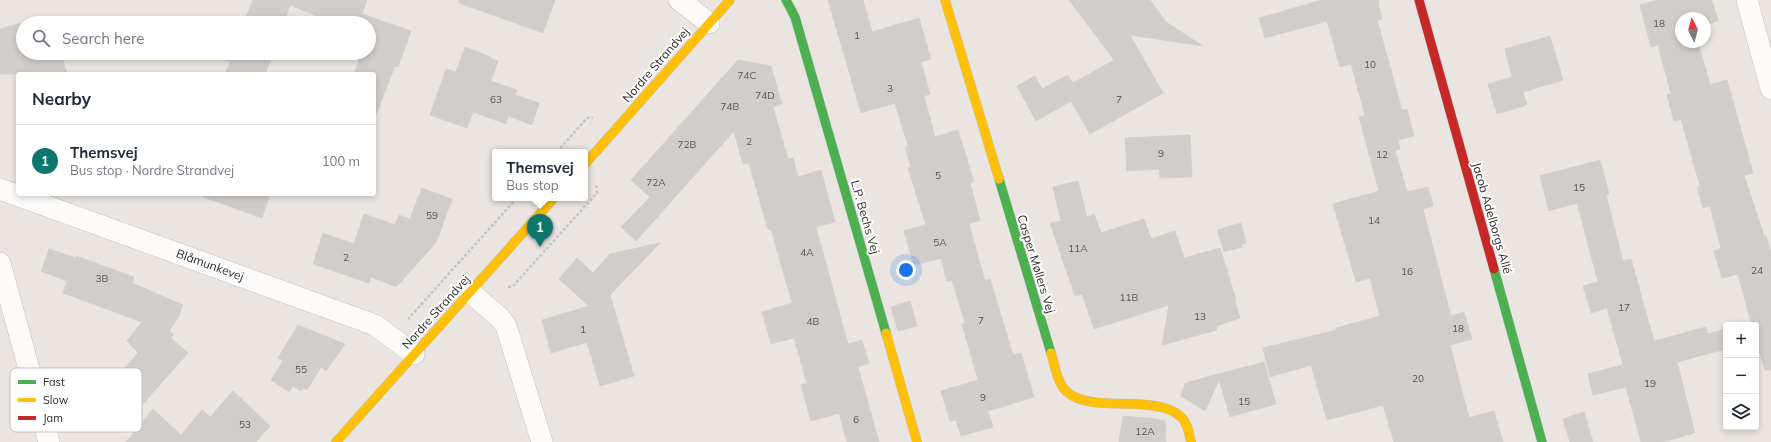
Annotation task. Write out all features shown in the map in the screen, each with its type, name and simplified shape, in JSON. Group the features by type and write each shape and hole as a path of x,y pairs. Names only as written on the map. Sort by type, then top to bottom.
{"street":[{"path":"679,0 708,23"},
{"name":"Nordre Strandvej","path":"588,161 708,23 730,0"},
{"name":"L.P. Bechs Vej","path":"786,0 795,17 917,442"},
{"name":"Casper Møllers Vej","path":"945,0 1060,383 1067,392 1085,399 1156,406 1171,410 1182,417 1187,427 1190,442"},
{"name":"Jacob Adelborgs Allé","path":"1419,0 1542,442"},
{"path":"1747,0 1771,89"},
{"name":"Blåmunkevej","path":"0,189 16,195"},
{"name":"Blåmunkevej","path":"19,196 376,325 414,354"},
{"name":"Nordre Strandvej","path":"336,442 551,201"},
{"path":"0,263 29,368"},
{"path":"470,292 500,318 506,326 542,442"},
{"path":"46,432 49,442"}],"building":[{"path":"253,0 367,0 362,14 368,16 317,16 290,5 286,16 247,16"},
{"path":"459,0 555,0 543,33 459,3"},
{"path":"828,0 863,0 872,32 919,18 930,56 930,59 921,62 930,94 924,96 935,137 958,130 974,182 970,183 980,220 969,224 985,281 990,279 1013,355 1021,353 1034,397 988,411 993,427 961,436 956,420 950,421 941,391 978,380 962,324 965,323 952,280 947,281 941,258 914,265 904,231 926,225 908,168 911,167 905,147 908,146 895,103 861,113"},
{"path":"1069,0 1150,0 1166,22 1203,46 1130,35 1163,93 1090,134 1071,101 1036,121 1017,86 1035,76 1042,89 1068,75 1073,83 1114,60"},
{"path":"1322,0 1379,0 1382,19 1377,20 1402,110 1407,109 1414,136 1398,140 1400,149 1395,150 1407,192 1428,187 1433,206 1423,209 1451,316 1464,312 1472,339 1450,345 1469,418 1494,411 1503,442 1394,442 1383,405 1327,420 1311,365 1270,377 1263,348 1336,330 1336,328 1380,316 1370,278 1356,282 1333,204 1379,191 1359,117 1365,115 1351,64 1340,67 1327,21 1265,38 1259,18"},
{"path":"1658,0 1712,0 1718,21 1711,23 1711,12 1675,12 1675,48 1700,48 1710,85 1727,80 1753,173 1744,175 1771,253 1771,370 1765,370 1759,353 1759,322 1751,322 1738,274 1722,278 1714,251 1721,248 1710,206 1703,208 1697,187 1700,186 1681,119 1674,121 1667,95 1671,94 1658,45 1651,47 1640,5"},
{"path":"376,19 411,31 398,67 395,66 376,115 376,72 355,72 359,60 376,60"},
{"path":"16,24 16,60 63,60 66,72 16,72 16,74 0,74 0,29"},
{"path":"1550,36 1563,80 1523,92 1527,105 1497,114 1488,84 1512,77 1505,49"},
{"path":"465,47 498,61 491,81 517,90 515,95 539,103 532,125 508,116 506,124 473,112 467,128 430,115 446,69 456,72"},
{"path":"224,60 270,60 266,72 226,72 230,62"},
{"path":"738,60 771,66 782,104 773,107 788,159 793,158 798,177 821,170 835,222 816,227 848,344 862,340 869,363 858,367 879,442 847,442 839,413 811,421 801,385 807,383 794,338 771,344 762,312 792,303 771,229 768,230 749,163 743,164 734,131 636,241 621,227 650,197 631,180"},
{"path":"1190,135 1192,177 1160,178 1159,169 1127,171 1125,138"},
{"path":"1600,160 1609,194 1606,195 1623,261 1631,259 1654,341 1706,327 1708,334 1723,330 1723,350 1677,362 1695,433 1662,442 1641,442 1626,387 1593,395 1588,374 1623,365 1607,308 1591,313 1583,286 1598,282 1577,203 1549,211 1540,176"},
{"path":"1078,181 1087,217 1094,214 1101,233 1144,219 1151,239 1175,231 1184,258 1220,248 1240,318 1216,326 1217,330 1162,345 1169,305 1094,329 1082,294 1075,296 1050,223 1061,221 1053,187"},
{"path":"422,188 452,199 436,243 396,287 371,277 369,283 313,264 323,233 354,244 364,214 395,225 399,215 410,219"},
{"path":"203,196 269,196 262,218"},
{"path":"1241,223 1246,243 1242,244 1242,247 1224,252 1217,230"},
{"path":"660,243 610,295 634,376 600,386 587,342 551,353 542,320 589,306 559,279 577,258 593,273 610,254"},
{"path":"49,249 76,258 76,256 134,277 132,283 183,305 178,318 169,331 173,334 171,338 188,353 142,405 142,368 125,368 138,353 127,341 142,322 63,293 67,281 41,271"},
{"path":"910,301 917,326 898,331 891,307"},
{"path":"298,325 345,344 326,371 321,367 307,390 304,388 301,391 293,386 289,392 271,380 283,361 278,358"},
{"path":"1264,362 1276,404 1230,417 1219,380 1205,411 1181,396 1185,383"},
{"path":"233,391 270,426 256,442 126,442 134,432 142,432 142,422 153,409 181,435 202,410 210,417"},
{"path":"1584,412 1593,442 1570,442 1563,419"},
{"path":"1123,416 1165,421 1166,442 1119,442"}],"traffic: fast":[{"path":"786,0 795,17 886,333"},
{"path":"999,179 1051,353"},
{"path":"1494,269 1542,442"}],"traffic: slow":[{"path":"588,161 730,0"},
{"path":"945,0 999,179"},
{"path":"336,442 551,201"},
{"path":"886,333 917,442"},
{"path":"1051,353 1061,384 1067,392 1078,398 1092,402 1141,404 1157,406 1170,410 1181,417 1185,422 1191,442"}],"traffic: jam":[{"path":"1419,0 1494,269"}],"place":[{"name":"Themsvej","path":"540,247"}]}
